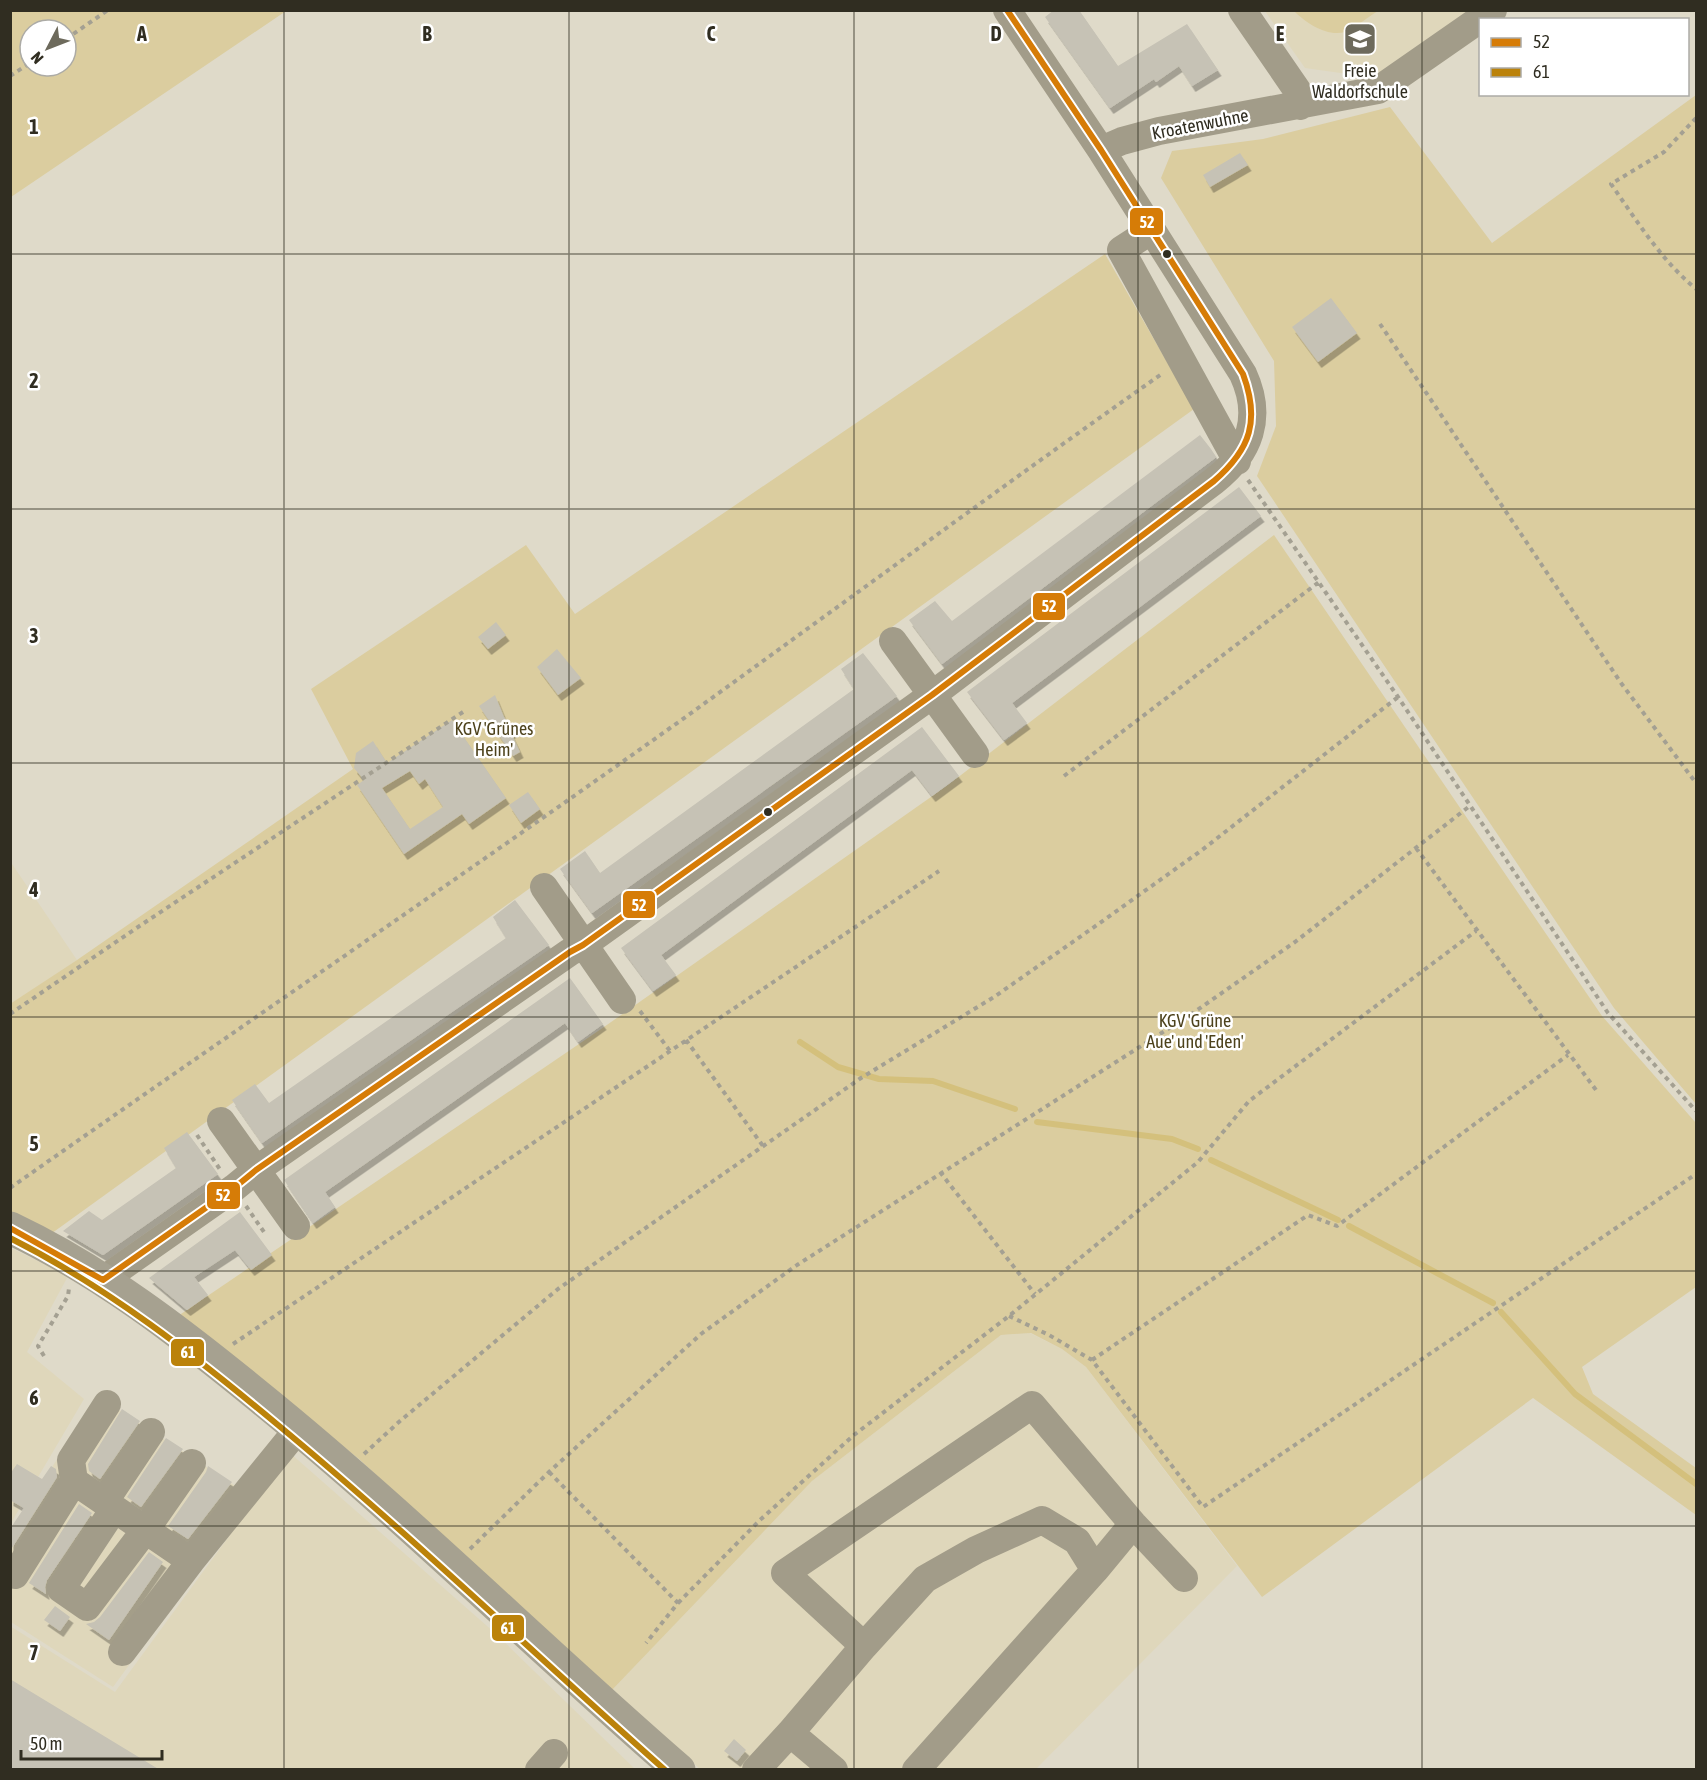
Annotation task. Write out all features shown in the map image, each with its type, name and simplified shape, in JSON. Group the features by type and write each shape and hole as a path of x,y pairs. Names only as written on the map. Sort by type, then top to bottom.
{"main road":[{"path":"10,1228 103,1280 184,1338 298,1429 380,1498 679,1770"}],"street":[{"path":"103,1280 256,1170 583,945 932,695 1214,482 1237,461 1247,443 1252,422 1252,407 1247,381 1101,150 1007,10"},
{"path":"1242,10 1297,90 1300,106"},
{"name":"Kroatenwuhne","path":"1101,150 1122,141 1159,131 1378,90 1479,20"},
{"path":"1152,230 1121,250 1237,461"},
{"path":"893,641 975,754"},
{"path":"543,887 583,945 629,1003"},
{"path":"221,1120 296,1226"},
{"path":"15,1575 74,1481 71,1460 107,1404"},
{"path":"864,1646 785,1573 1032,1405 1133,1524 1184,1578"},
{"path":"122,1652 191,1561 298,1429"},
{"path":"151,1432 61,1589 87,1607 192,1463"},
{"path":"74,1481 191,1561"},
{"path":"756,1770 925,1579 976,1550 1042,1520 1077,1541 1095,1570"},
{"path":"916,1770 1095,1570 1133,1524"},
{"path":"790,1733 834,1770"}],"path":[{"path":"78,31 108,10"},
{"path":"1696,118 1664,152 1611,184 1642,230 1679,274 1696,289"},
{"path":"1380,324 1621,683 1696,783"},
{"path":"10,1188 322,973 670,728 944,528 1170,368"},
{"path":"1237,461 1471,805 1608,1013 1696,1111"},
{"path":"1064,776 1319,582"},
{"path":"359,1459 400,1421 558,1289 861,1078 994,997 1097,925 1202,850 1398,697"},
{"path":"10,1014 466,710"},
{"path":"464,1556 549,1472 701,1334 797,1265 1193,1013 1294,942 1471,805"},
{"path":"1416,848 1596,1090"},
{"path":"232,1345 939,871"},
{"path":"646,1643 678,1603 759,1520 854,1435 1009,1316 1198,1162 1249,1101 1476,931"},
{"path":"629,1003 670,1051"},
{"path":"686,1040 763,1146"},
{"path":"1092,1360 1308,1215 1337,1226 1568,1054"},
{"path":"940,1172 1035,1294"},
{"path":"1009,1316 1049,1335 1092,1360 1203,1507 1696,1174"},
{"path":"44,1356 38,1346 68,1296 69,1286"},
{"path":"549,1472 678,1603"}],"shaded area":[{"name":"Freie Waldorfschule","path":"1265,11 1477,11 1376,78 1305,68"},
{"path":"10,861 77,960 11,1004 10,1004"},
{"path":"11,1248 67,1278 27,1352 84,1399 11,1523"},
{"path":"1030,1333 1062,1349 1086,1367 1237,1566 1036,1769 700,1769 612,1690 812,1481 1001,1335"},
{"path":"98,1396 252,1497 113,1687 11,1622 10,1532"},
{"path":"290,1453 495,1633 635,1769 11,1769 10,1626 115,1692"}],"green space":[{"path":"11,10 286,11 11,197"},
{"path":"1294,11 1378,11 1345,32 1331,33 1317,28"},
{"path":"1696,95 1696,1104 1614,1008 1257,476 1276,426 1274,361 1161,178 1172,151 1263,139 1390,107 1492,243"},
{"name":"KGV 'Grünes Heim'","path":"1105,254 1194,409 48,1236 11,1217 10,1004 353,769 311,689 526,545 575,614"},
{"name":"KGV 'Grüne Aue' und 'Eden'","path":"1274,535 1602,1016 1696,1123 1696,1287 1582,1367 1593,1394 1696,1468 1696,1515 1533,1398 1262,1597 1086,1367 1062,1349 1031,1333 1001,1335 812,1481 612,1690 594,1677 359,1459 178,1316 604,1027 948,785"}],"building":[{"path":"1054,10 1079,10 1118,66 1187,24 1218,70 1192,86 1179,66 1156,82 1154,79 1110,108 1045,17"},
{"path":"1240,153 1248,165 1210,187 1203,175"},
{"path":"1331,298 1357,333 1318,362 1292,327"},
{"path":"1200,435 1215,458 942,664 909,620 935,601 952,621"},
{"path":"1239,487 1261,516 1012,703 1027,723 1004,740 967,692"},
{"path":"496,622 506,635 488,649 478,637"},
{"path":"557,649 581,678 558,695 537,667"},
{"path":"863,653 897,696 592,913 560,869 585,851 600,873 854,689 841,669"},
{"path":"495,695 504,717 514,731 511,733 520,752 513,756 479,706"},
{"path":"452,720 506,798 469,824 462,814 404,854 357,785 364,780 354,768 356,753 373,741 387,763","holes":["410,771 419,784 425,779 443,807 410,829 382,788"]},
{"path":"922,727 959,776 932,796 912,770 661,955 676,975 653,991 621,948"},
{"path":"528,792 540,809 521,823 509,805"},
{"path":"515,900 549,945 262,1143 232,1100 255,1084 269,1103 506,938 493,917"},
{"path":"570,978 603,1024 578,1042 565,1023 325,1192 335,1207 313,1223 284,1180"},
{"path":"187,1132 218,1174 103,1255 63,1231 89,1211 102,1220 176,1168 164,1148"},
{"path":"240,1212 272,1255 251,1270 235,1250 194,1277 208,1295 187,1310 149,1278"},
{"path":"122,1409 140,1421 100,1479 89,1471 88,1464"},
{"path":"166,1438 183,1449 141,1507 127,1497"},
{"path":"17,1464 42,1479 51,1466 56,1469 57,1477 10,1551 10,1529 24,1508 10,1500 10,1474"},
{"path":"208,1466 232,1482 188,1539 168,1526"},
{"path":"79,1504 92,1513 47,1580 46,1594 29,1583"},
{"path":"149,1552 163,1562 109,1640 86,1624 100,1617"},
{"path":"55,1606 70,1617 60,1631 44,1620"},
{"path":"10,1679 160,1770 10,1770"},
{"path":"734,1739 746,1750 737,1761 724,1751"}],"waterway":[{"path":"800,1042 838,1067 879,1079 933,1081 1015,1109"},
{"path":"1037,1122 1172,1139 1198,1149"},
{"path":"1211,1160 1338,1220"},
{"path":"1349,1226 1493,1303"},
{"path":"1501,1312 1575,1394 1696,1484"}],"transit line":[{"name":"52","path":"10,1228 103,1280 256,1170 583,945 932,695 1214,481 1237,457 1249,433 1251,420 1251,406 1243,374 1101,150 1007,10"},
{"name":"61","path":"10,1238 82,1278 150,1324 246,1399 425,1552 665,1770"}],"place":[{"name":"Freie Waldorfschule","path":"1360,39"}]}
